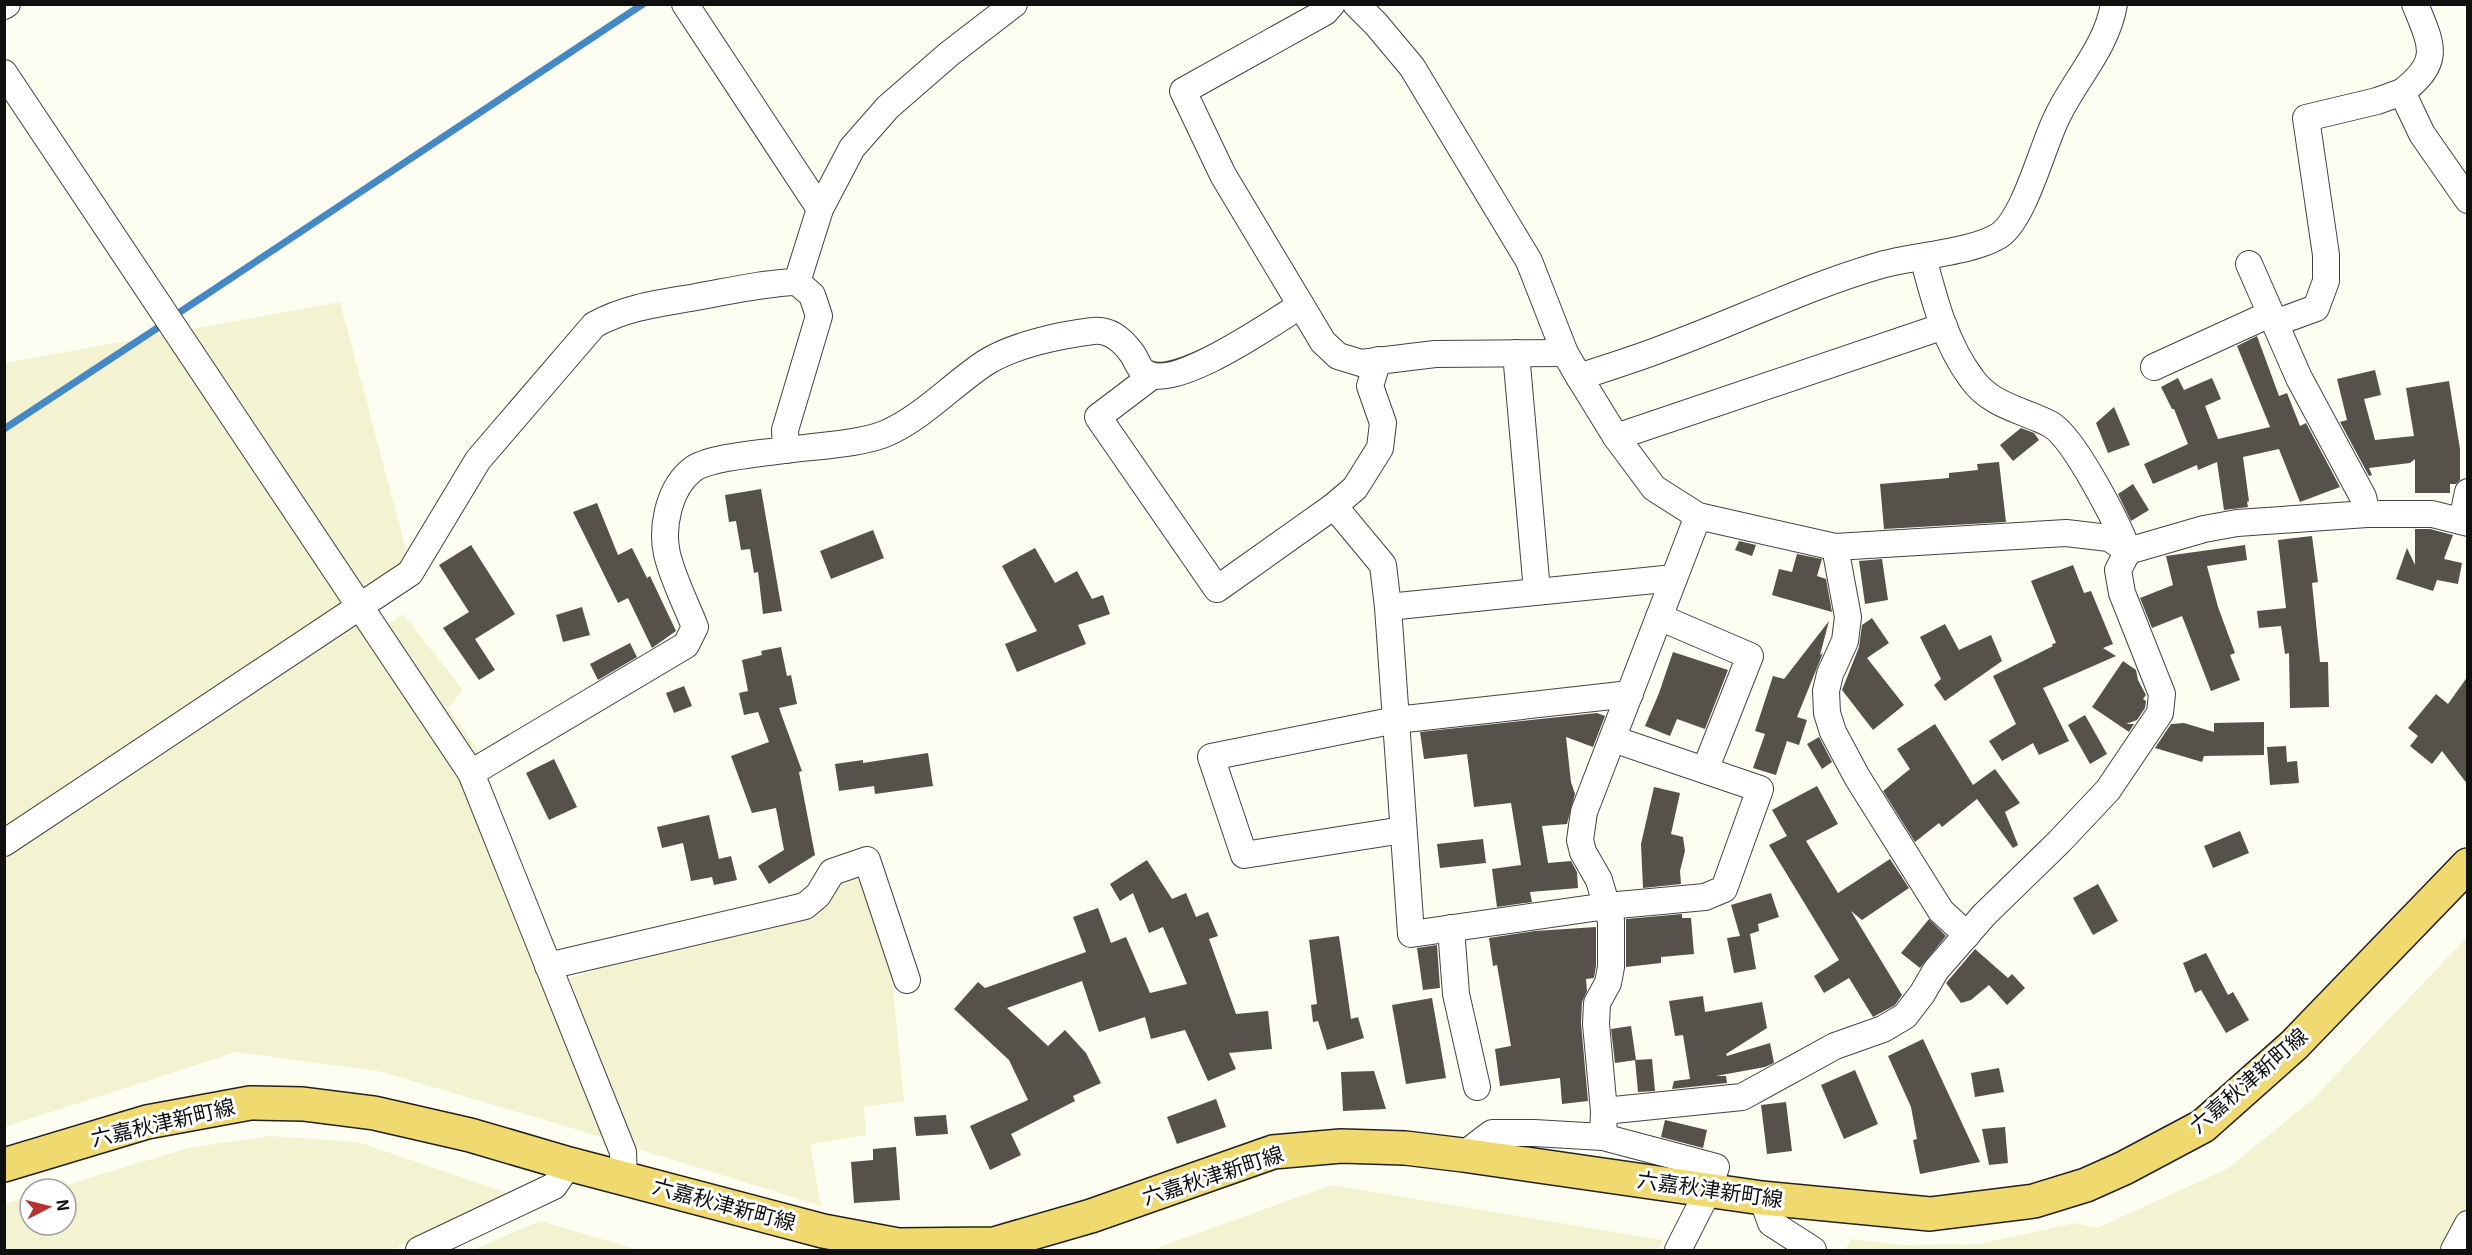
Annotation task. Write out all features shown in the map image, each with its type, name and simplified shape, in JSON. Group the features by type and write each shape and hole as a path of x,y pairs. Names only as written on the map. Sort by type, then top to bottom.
{"main road":[{"name":"六嘉秋津新町線","path":"4,1165 147,1122 250,1103 303,1104 374,1113 470,1135 624,1179 823,1231 898,1248 994,1244 1091,1216 1273,1152 1341,1146 1405,1148 1762,1198 1930,1214 2034,1201 2086,1185 2124,1168 2203,1126 2294,1045 2468,865"}],"street":[{"path":"685,4 820,209"},
{"path":"797,282 820,209 852,148 888,107 949,54 1014,4"},
{"path":"1332,4 1325,12 1183,90 1223,175 1323,342 1338,356 1361,363 1435,354 1565,353"},
{"path":"1356,4 1412,67 1524,252 1565,353 1616,437 1654,488 1698,516 1835,547 2066,533 2109,538 2128,551"},
{"path":"1579,377 1668,347 1802,293 1872,268 1923,257 2001,234 2017,213 2057,116 2100,45 2111,19 2114,4"},
{"path":"2154,367 2272,319 2316,308 2326,281 2326,255 2306,118 2377,101 2402,92 2419,79 2429,64 2430,42 2415,4"},
{"path":"4,73 362,606 471,773 623,1152 624,1179"},
{"path":"2402,92 2422,134 2468,200"},
{"path":"1923,257 1950,342 1972,381 1996,402 2052,425 2067,439 2117,523 2128,551"},
{"path":"2249,264 2298,378 2363,497 2367,514"},
{"path":"4,843 410,573 478,459 594,325 614,314 770,283 797,282 812,296 819,316 785,430 786,450"},
{"path":"1301,304 1230,351 1178,373 1152,376 1098,417 1217,589 1334,506 1355,488 1380,448 1383,423 1370,386 1378,360"},
{"path":"1616,437 1944,326"},
{"path":"471,773 686,645 695,627 667,554 666,513 678,487 693,469 726,458 865,439 888,433 934,404 956,384 987,362 1023,346 1096,331 1112,333 1131,352 1142,371 1152,376"},
{"path":"1516,353 1537,591"},
{"path":"1604,1111 1742,1097 1835,1046 1883,1029 1905,1016 1922,994 1936,970 1984,915 2059,842 2108,790 2160,713 2162,694 2122,593 2118,570 2128,551 2204,529 2237,523 2367,514 2432,514 2465,522 2468,492"},
{"path":"1334,506 1383,565 1388,607 1411,934 1607,906 1705,897 1724,889 1760,789 1613,739"},
{"path":"1603,1137 1604,1111 1596,1024 1597,1003 1608,983 1611,967 1611,921 1599,880 1583,852 1580,840 1584,812 1698,516"},
{"path":"1835,547 1848,617 1845,641 1830,674 1826,691 1827,713 1830,722 1857,777 1941,911 1967,934"},
{"path":"1388,607 1674,578"},
{"path":"1659,617 1750,656 1706,770"},
{"path":"1403,830 1245,855 1211,757 1396,720 1630,694"},
{"path":"548,966 762,918 805,906 818,895 832,872 867,860 907,980"},
{"path":"1451,928 1456,994 1477,1088"},
{"path":"1463,1155 1492,1133 1603,1137 1716,1167 1708,1191 1678,1251"},
{"path":"419,1251 554,1186 569,1164"},
{"path":"1762,1198 1771,1222 1813,1251"},
{"path":"2454,1251 2468,1224"}],"green space":[{"path":"340,302 409,561 367,590 388,625 403,614 463,690 448,708 478,750 471,797 547,986 604,967 810,916 844,878 854,873 868,879 888,939 904,1101 864,1107 866,1135 810,1144 821,1206 565,1126 378,1071 236,1052 5,1127 5,363"},
{"path":"2467,937 2467,1250 1845,1250 1851,1239 1903,1245 1979,1244 2075,1223 2097,1228 2227,1169 2313,1099"},
{"path":"270,1136 358,1142 511,1194 392,1250 5,1250 4,1204 18,1200 18,1237 78,1237 78,1181 188,1148"},
{"path":"1332,1185 1663,1240 1658,1250 1151,1250"},
{"path":"540,1221 639,1250 473,1250"}],"building":[{"path":"2257,336 2279,396 2287,393 2300,426 2306,423 2340,487 2300,502 2279,449 2243,457 2248,507 2224,510 2217,462 2198,470 2197,465 2153,484 2144,464 2188,444 2174,409 2161,387 2178,378 2184,390 2212,378 2221,399 2205,406 2218,439 2270,427 2237,346"},
{"path":"2375,370 2381,395 2364,399 2375,440 2414,436 2406,388 2449,381 2460,449 2460,480 2456,484 2450,484 2450,493 2415,493 2415,459 2410,463 2369,468 2372,475 2369,476 2340,422 2347,420 2337,379"},
{"path":"2114,407 2130,445 2108,453 2096,423"},
{"path":"2021,428 2034,433 2039,440 2013,461 2000,445"},
{"path":"1999,462 2006,522 1884,529 1880,484 1949,478 1949,473 1978,470 1977,464"},
{"path":"2133,484 2149,510 2131,521 2118,494"},
{"path":"761,489 782,611 763,614 758,572 754,573 750,549 741,550 736,521 729,522 725,495"},
{"path":"597,503 618,555 632,548 647,578 650,576 676,631 652,648 628,598 618,603 573,512"},
{"path":"2415,529 2430,529 2453,535 2444,559 2462,563 2458,584 2437,580 2433,591 2396,579 2407,548 2415,565"},
{"path":"873,530 884,558 831,579 820,551"},
{"path":"2312,536 2318,582 2312,583 2320,662 2328,662 2329,707 2290,708 2289,653 2285,654 2281,626 2259,628 2257,611 2286,608 2278,540"},
{"path":"1739,541 1756,545 1752,556 1735,550"},
{"path":"471,545 515,614 475,639 495,670 479,680 443,628 469,612 439,565"},
{"path":"2245,545 2247,560 2207,566 2218,607 2235,653 2230,655 2240,680 2211,691 2182,616 2152,628 2140,598 2173,585 2166,556"},
{"path":"1035,548 1055,583 1077,571 1092,599 1103,595 1110,614 1078,625 1086,644 1017,672 1005,644 1037,631 1002,566"},
{"path":"1797,554 1822,559 1817,576 1826,579 1832,612 1772,595 1779,569 1792,572"},
{"path":"1882,559 1888,600 1865,604 1859,561"},
{"path":"2073,565 2084,593 2091,591 2113,644 2103,648 2116,656 2043,688 2069,741 2039,755 2033,743 2002,761 1989,741 2016,724 1993,676 2056,643 2031,581"},
{"path":"582,607 590,635 563,642 556,615"},
{"path":"1872,618 1889,643 1867,658 1904,705 1873,730 1842,690 1859,647 1862,625"},
{"path":"1829,621 1820,655 1823,653 1797,717 1807,720 1799,745 1787,741 1776,775 1753,768 1765,734 1755,731 1773,676 1784,679"},
{"path":"1945,624 1959,650 1991,635 2002,661 1945,701 1934,685 1941,679 1920,637"},
{"path":"630,643 637,657 598,680 590,664"},
{"path":"781,647 787,676 791,675 797,704 779,708 802,771 799,772 815,855 769,884 758,866 784,850 776,808 752,813 731,756 769,742 758,712 744,715 739,693 748,691 742,660 762,655 761,651"},
{"path":"1673,652 1728,670 1705,729 1677,719 1670,736 1645,726"},
{"path":"2123,661 2136,670 2138,680 2146,695 2143,699 2146,701 2145,708 2137,720 2126,724 2134,724 2129,732 2092,707"},
{"path":"2468,676 2468,785 2442,751 2432,764 2410,746 2418,736 2408,728 2436,694 2448,704"},
{"path":"684,686 692,706 674,713 666,693"},
{"path":"1597,713 1605,716 1593,747 1566,737 1571,782 1575,794 1567,824 1542,826 1548,863 1571,861 1577,872 1578,888 1530,892 1532,902 1497,907 1492,869 1521,865 1511,803 1474,807 1467,754 1424,759 1420,732"},
{"path":"2085,715 2107,754 2090,764 2068,725"},
{"path":"2264,722 2264,755 2204,756 2202,762 2155,748 2171,724 2184,723 2214,732 2214,723"},
{"path":"1935,724 1973,785 1995,769 2020,803 2005,812 2018,845 2013,848 1977,799 1942,827 1939,823 1915,842 1883,791 1910,769 1897,749"},
{"path":"1819,737 1832,762 1822,769 1807,744"},
{"path":"2286,746 2287,762 2297,761 2299,783 2270,785 2267,747"},
{"path":"928,753 933,786 875,794 874,786 839,791 835,764 863,760 863,763"},
{"path":"554,759 577,807 549,820 526,773"},
{"path":"1817,786 1838,824 1806,841 1838,893 1890,859 1909,888 1862,920 1851,911 1902,995 1895,1005 1873,1017 1849,978 1824,993 1814,976 1839,960 1769,845 1787,836 1772,810"},
{"path":"1654,787 1680,793 1671,834 1683,837 1685,851 1680,871 1681,884 1643,888 1641,844"},
{"path":"709,815 719,859 731,856 737,880 714,885 712,877 691,881 683,843 662,848 657,827"},
{"path":"2240,831 2249,853 2213,868 2204,846"},
{"path":"1483,839 1486,863 1440,868 1437,844"},
{"path":"1147,860 1172,899 1186,893 1196,917 1208,912 1218,936 1209,939 1236,1014 1268,1011 1272,1049 1229,1053 1236,1069 1208,1081 1185,1030 1151,1039 1145,1017 1099,1032 1082,981 1007,1008 1048,1046 1065,1030 1086,1053 1101,1083 1073,1096 1075,1101 1011,1134 1021,1155 990,1170 970,1126 1028,1100 1009,1060 954,1009 978,982 985,988 1086,952 1073,917 1098,908 1111,943 1126,937 1150,993 1187,984 1163,927 1149,933 1133,893 1120,901 1110,884"},
{"path":"2098,884 2118,921 2093,935 2073,898"},
{"path":"1771,893 1779,917 1758,924 1759,931 1750,934 1756,969 1734,973 1727,938 1740,936 1731,905"},
{"path":"1682,914 1682,918 1691,918 1694,954 1661,957 1661,963 1626,967 1626,919"},
{"path":"1929,919 1946,936 1920,968 1901,953"},
{"path":"1596,927 1596,966 1594,978 1586,979 1587,991 1582,1002 1581,1023 1588,1101 1562,1104 1560,1078 1500,1086 1495,1049 1511,1046 1497,965 1493,966 1489,938 1535,931"},
{"path":"1339,936 1351,1019 1358,1017 1364,1038 1327,1050 1318,1021 1313,1022 1311,1005 1317,1004 1309,940"},
{"path":"1437,945 1440,988 1423,990 1417,948"},
{"path":"1975,949 2008,978 2012,974 2025,988 2007,1005 1989,985 1971,1000 1961,1003 1946,983"},
{"path":"2206,953 2228,995 2233,992 2249,1020 2226,1033 2201,990 2195,993 2183,963"},
{"path":"1703,996 1705,1012 1762,1002 1767,1028 1726,1054 1727,1056 1770,1043 1774,1063 1765,1067 1716,1076 1726,1076 1727,1083 1672,1089 1674,1081 1690,1079 1683,1035 1675,1036 1669,1001"},
{"path":"1432,998 1446,1078 1406,1084 1392,1005"},
{"path":"1631,1026 1636,1060 1615,1063 1611,1029"},
{"path":"1923,1039 1980,1162 1920,1174 1913,1140 1917,1139 1911,1107 1888,1056"},
{"path":"1652,1059 1655,1091 1638,1092 1635,1060"},
{"path":"1999,1068 2004,1092 1975,1097 1971,1073"},
{"path":"1855,1070 1878,1124 1844,1139 1821,1085"},
{"path":"1374,1071 1386,1109 1343,1111 1341,1072"},
{"path":"1216,1099 1226,1127 1177,1144 1167,1117"},
{"path":"1786,1102 1792,1151 1767,1154 1761,1105"},
{"path":"946,1115 948,1134 916,1136 914,1117"},
{"path":"1665,1120 1707,1130 1703,1148 1661,1137"},
{"path":"2005,1127 2008,1163 1989,1165 1982,1129"},
{"path":"896,1147 900,1200 854,1203 851,1162 873,1160 873,1149"}],"waterway":[{"path":"174,316 643,4"},
{"path":"4,429 165,323"}]}
